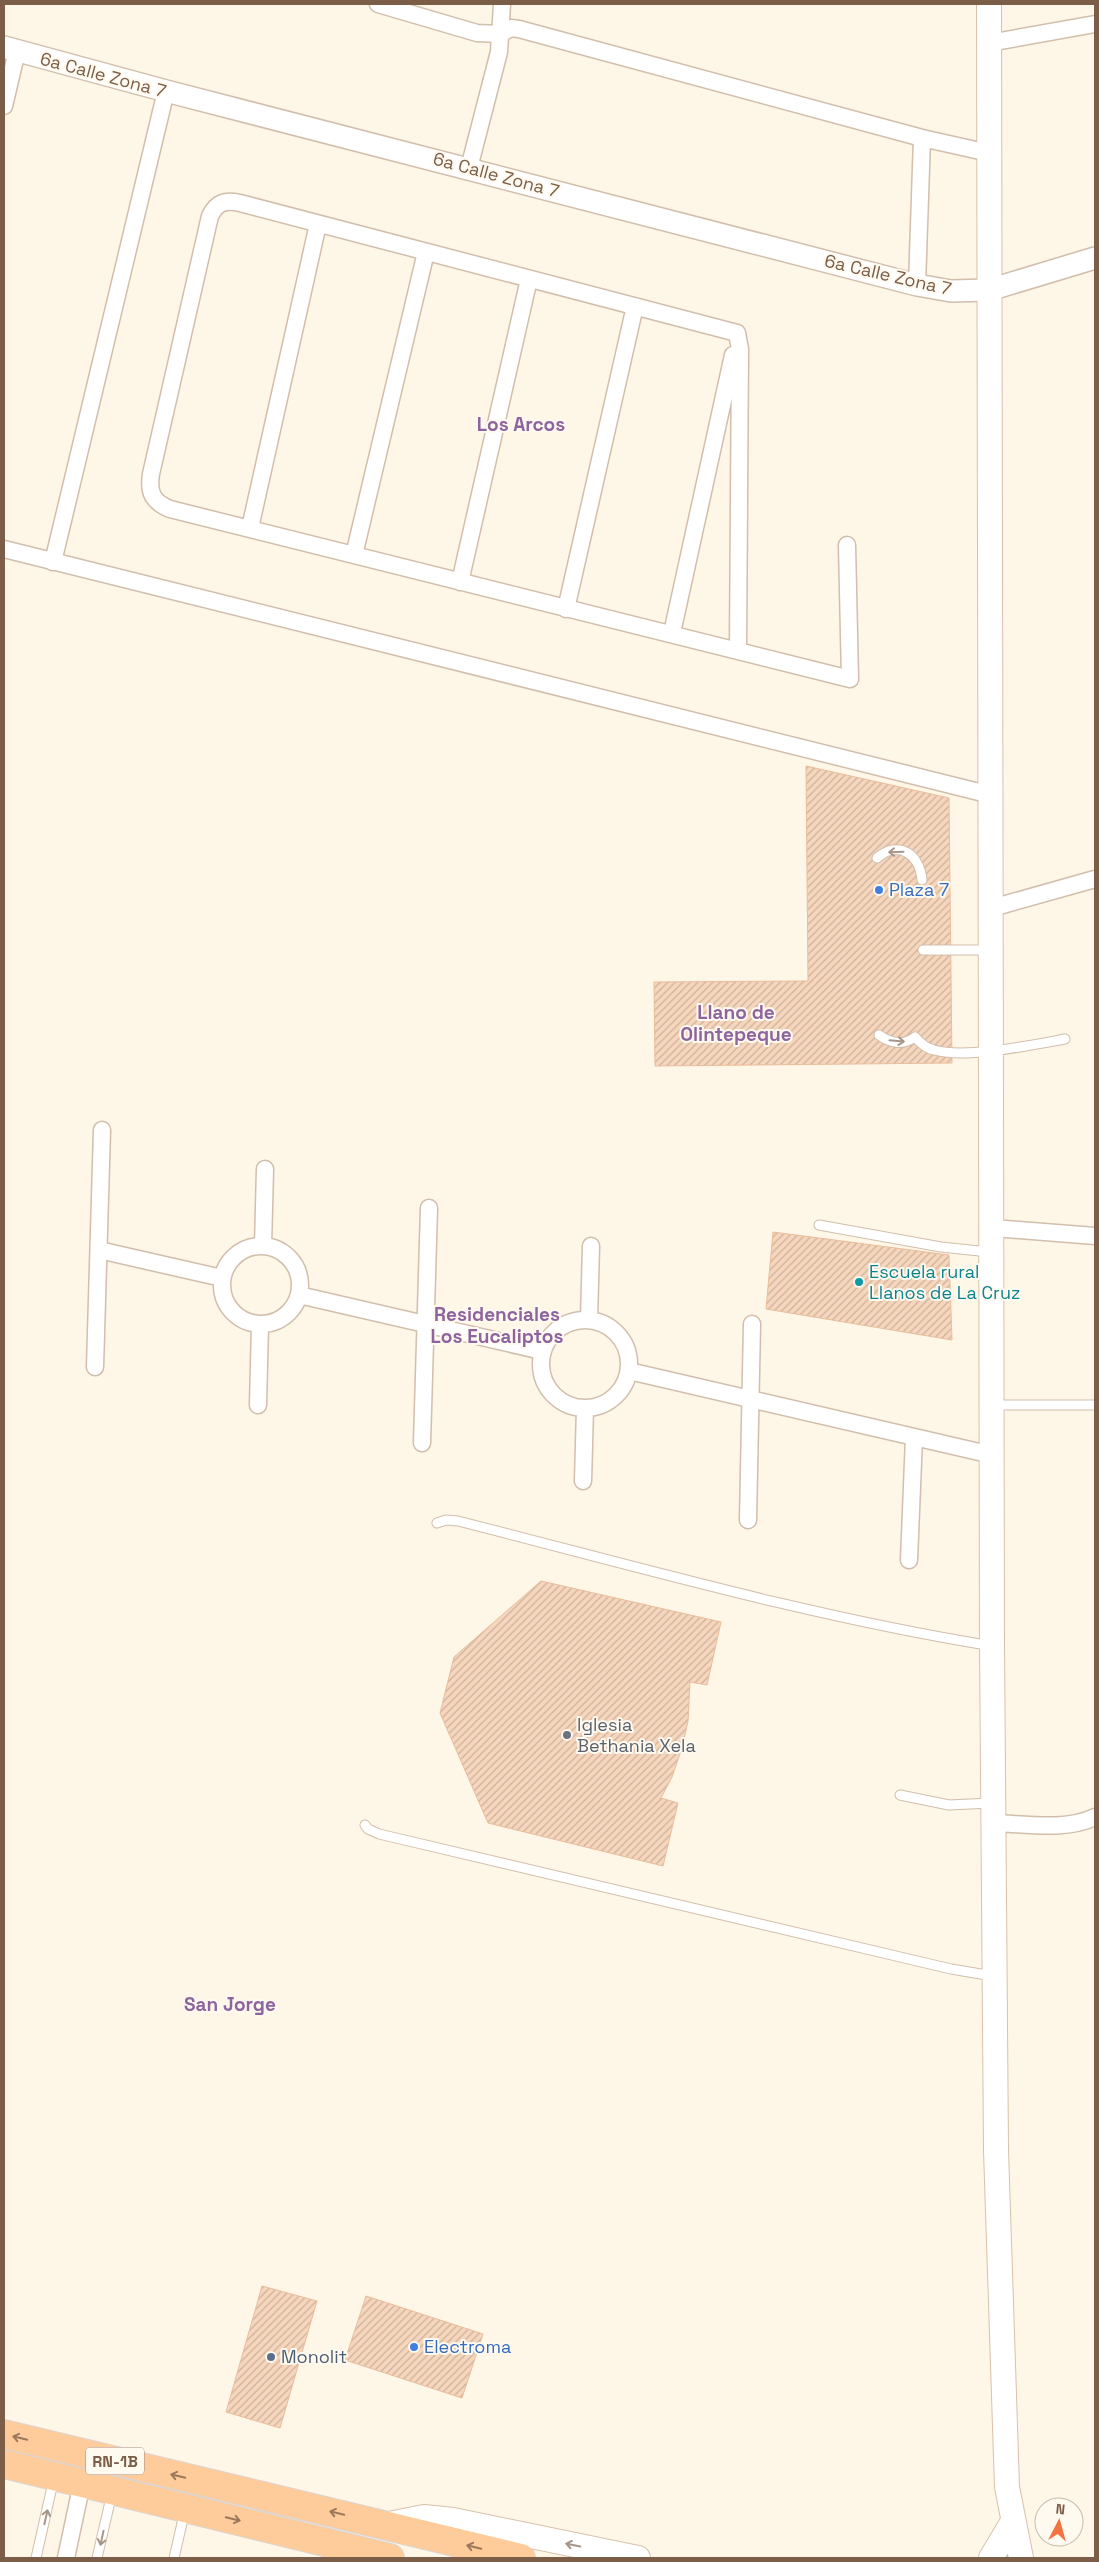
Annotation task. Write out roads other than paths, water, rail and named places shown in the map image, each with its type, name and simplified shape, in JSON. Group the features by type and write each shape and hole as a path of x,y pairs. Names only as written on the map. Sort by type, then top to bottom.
{"highway":[{"name":"RN-1B","path":"4,2434 521,2558"},
{"name":"RN-1B","path":"4,2464 186,2507 375,2556"}],"main road":[{"path":"989,4 993,1228 992,1646 996,2150 1007,2487 1012,2523 1020,2558"},
{"path":"384,2525 424,2517 453,2520 638,2558"},
{"path":"991,2558 1012,2523"}],"street":[{"path":"378,4 452,27 500,34 511,28 519,29 922,138 990,152"},
{"path":"470,168 499,52 502,4"},
{"path":"989,43 1095,24"},
{"path":"4,106 10,49"},
{"name":"6a Calle Zona 7","path":"10,49 166,92 470,168 917,285 951,291 989,290 1095,258"},
{"path":"53,562 166,92"},
{"path":"917,285 922,138"},
{"path":"737,333 232,201 224,201 214,208 151,474 152,496 162,505 460,582 672,633 850,679 847,544"},
{"path":"250,528 318,224"},
{"path":"354,555 426,252"},
{"path":"460,582 529,279"},
{"path":"566,608 635,306"},
{"path":"672,633 737,333"},
{"path":"737,333 740,349 738,650"},
{"path":"4,548 53,562 991,795"},
{"path":"992,908 1095,879"},
{"path":"95,1367 102,1130"},
{"path":"263,1246 265,1169"},
{"path":"422,1442 429,1208"},
{"path":"993,1228 1095,1236"},
{"path":"263,1246 276,1249 294,1264 299,1274 299,1296 294,1308 285,1317 274,1323 260,1325 239,1318 230,1310 224,1300 222,1278 233,1258 243,1250 263,1246"},
{"path":"589,1320 591,1246"},
{"path":"98,1250 222,1278"},
{"path":"299,1296 542,1351"},
{"path":"576,1320 589,1320 603,1324 616,1332 625,1344 629,1359 629,1372 622,1387 613,1398 600,1405 586,1408 573,1406 551,1392 544,1380 541,1367 542,1351 554,1332 576,1320"},
{"path":"748,1520 752,1324"},
{"path":"258,1405 260,1325"},
{"path":"629,1372 992,1455"},
{"path":"583,1481 586,1408"},
{"path":"909,1560 914,1437"},
{"path":"994,1813 1062,1824 1077,1823 1095,1817"},
{"path":"66,2558 82,2483"}],"lane":[{"path":"877,858 890,851 908,852 919,862 922,880"},
{"path":"924,950 991,950"},
{"path":"879,1035 894,1042 903,1043 915,1037 922,1045 934,1050 991,1051 1065,1039"},
{"path":"819,1225 942,1247 992,1253"},
{"path":"992,1405 1095,1405"},
{"path":"437,1523 446,1520 458,1522 791,1605 934,1637 992,1646"},
{"path":"900,1795 994,1813"},
{"path":"365,1824 368,1829 379,1834 951,1969 996,1976"},
{"path":"36,2558 55,2476"},
{"path":"97,2558 113,2490"},
{"path":"174,2558 186,2507"}],"place":[{"name":"Plaza 7","path":"879,890"},
{"name":"Escuela rural Llanos de La Cruz","path":"859,1282"},
{"name":"Iglesia Bethania Xela","path":"567,1735"},
{"name":"Electroma","path":"414,2347"},
{"name":"Monolit","path":"271,2357"}],"district":[{"name":"Los Arcos","path":"521,424"},
{"name":"Llano de Olintepeque","path":"736,1023"},
{"name":"Residenciales Los Eucaliptos","path":"497,1325"},
{"name":"San Jorge","path":"230,2004"}]}
